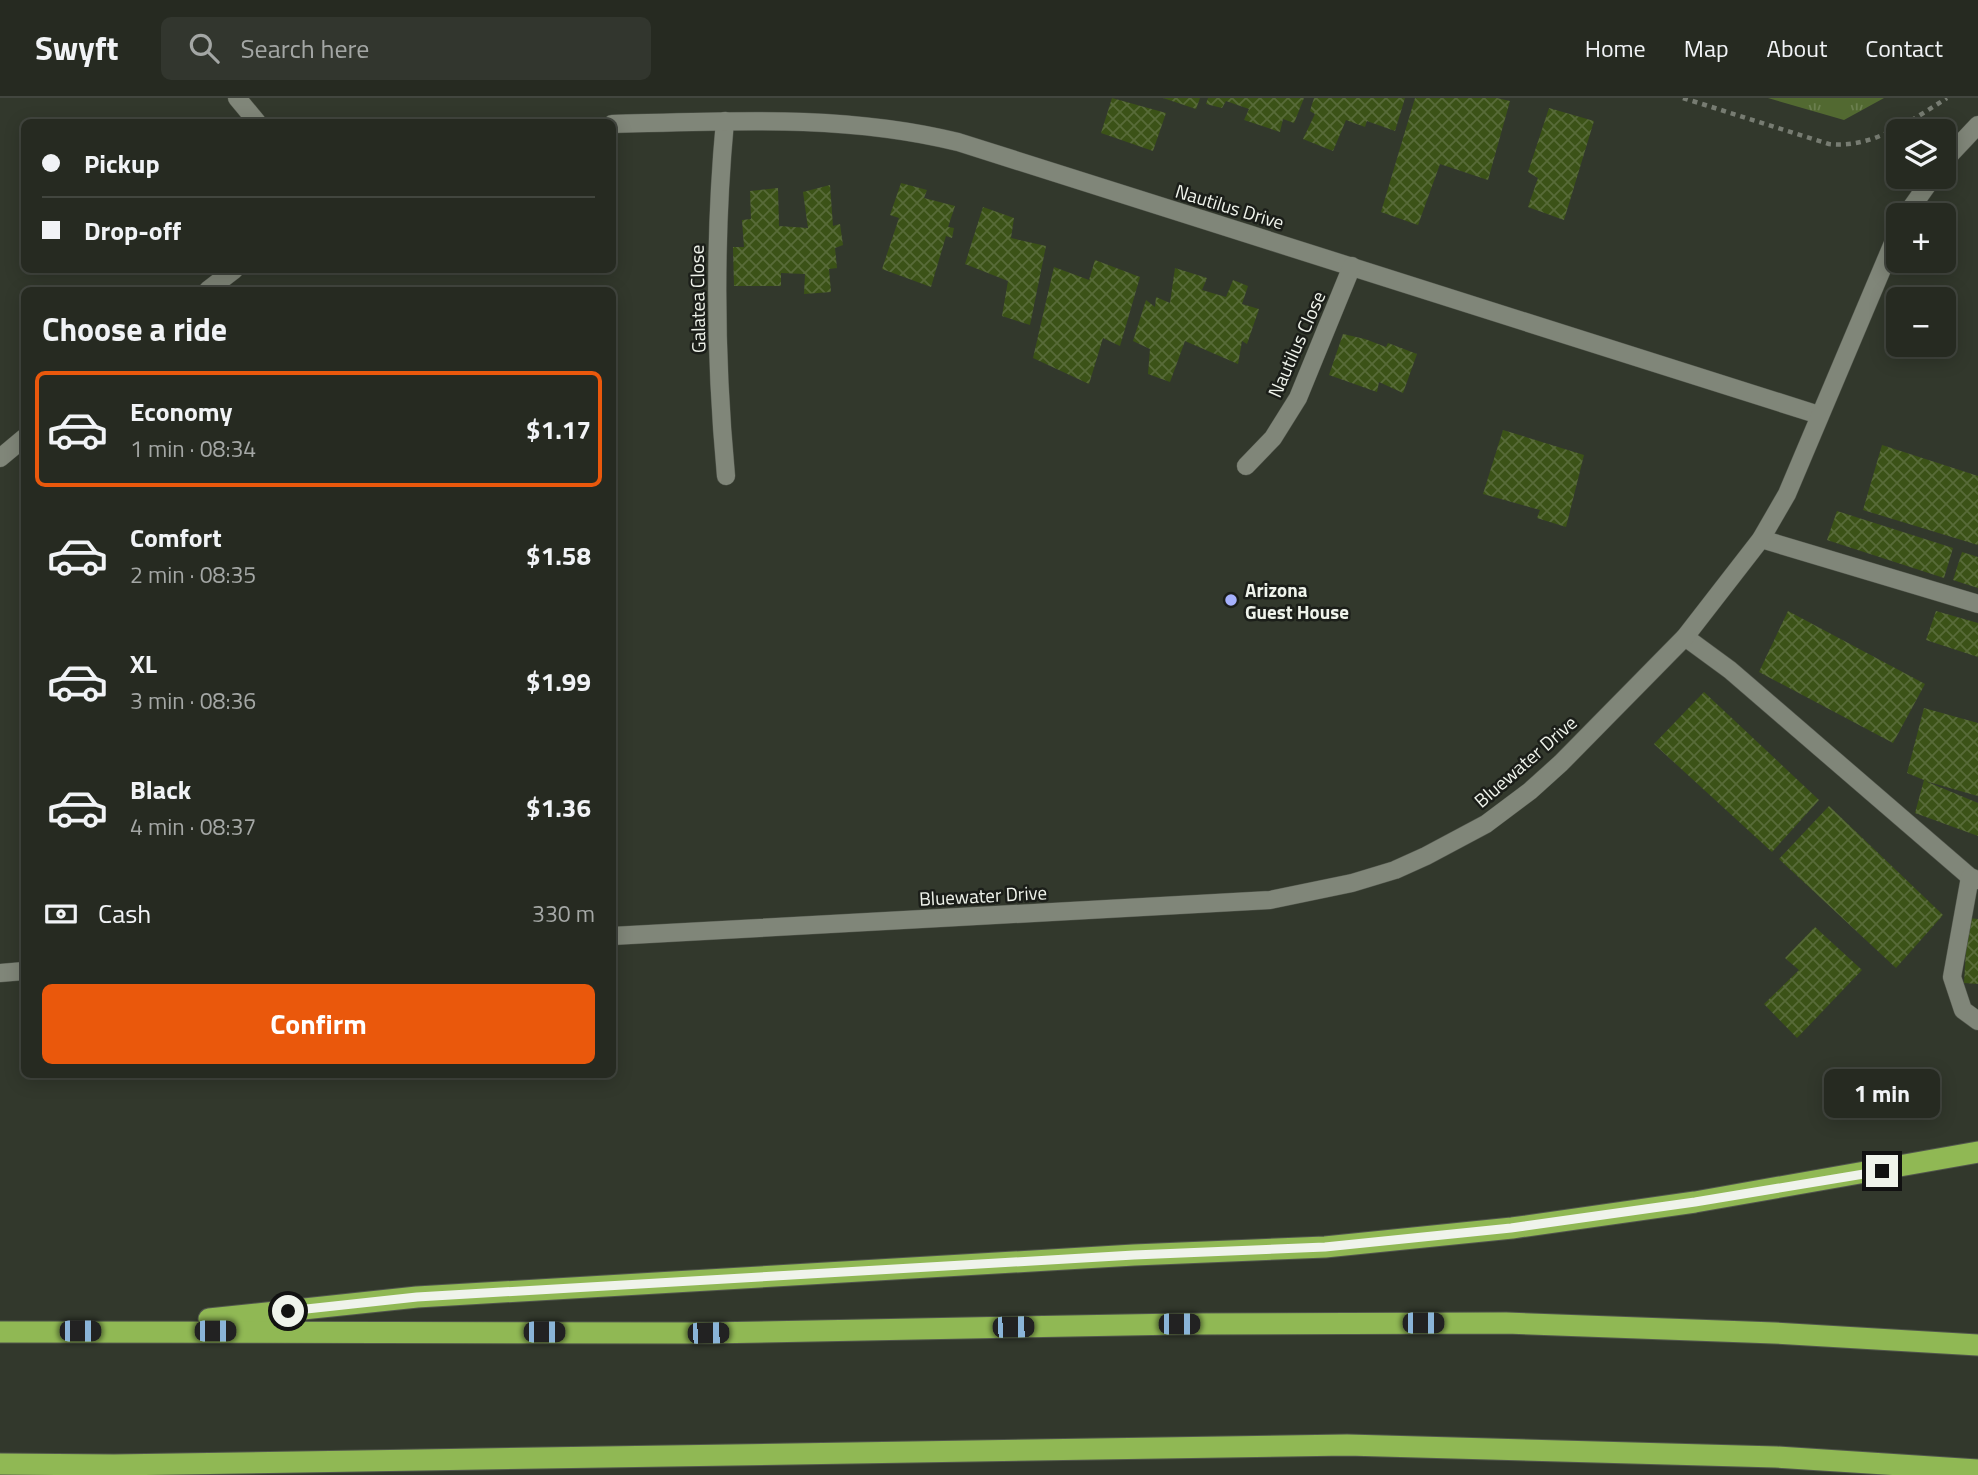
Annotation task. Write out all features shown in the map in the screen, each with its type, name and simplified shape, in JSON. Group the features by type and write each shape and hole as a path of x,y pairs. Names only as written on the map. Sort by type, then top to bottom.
{"highway":[{"path":"106,1331 417,1297 1134,1255 1325,1247 1511,1228 1682,1204 1978,1152"},
{"path":"0,1332 708,1333 1179,1324 1506,1323 1774,1332 1978,1345"},
{"path":"0,1464 114,1465 1348,1445 1762,1457 1978,1469"},
{"path":"114,1465 213,1475"}],"street":[{"path":"237,98 254,119"},
{"name":"Nautilus Drive","path":"616,124 725,121 848,124 925,134 958,142 1819,415"},
{"name":"Galatea Close","path":"725,121 718,196 717,299 726,476"},
{"path":"1956,148 1978,125"},
{"name":"Bluewater Drive","path":"616,936 1270,900 1352,883 1426,856 1454,842 1504,812 1562,763 1685,637 1761,540 1787,494 1886,259"},
{"name":"Nautilus Close","path":"1246,466 1273,438 1298,398 1352,266"},
{"path":"212,287 230,273"},
{"path":"0,458 21,440"},
{"path":"1761,540 1978,604"},
{"path":"1685,637 1730,670 1974,879 1952,977 1963,1010 1978,1021"},
{"path":"0,973 21,971"}],"path":[{"path":"1683,98 1829,144 1843,146 1892,131 1947,98"}],"green space":[{"path":"1768,98 1884,98 1844,120"}],"building":[{"path":"1112,98 1166,113 1153,151 1101,133"},
{"path":"1163,98 1200,98 1196,109"},
{"path":"1208,98 1304,98 1294,123 1283,119 1280,132 1244,120 1249,109 1226,101 1222,108 1206,104"},
{"path":"1314,98 1405,98 1395,131 1367,121 1365,127 1346,120 1333,151 1303,139 1315,114 1310,111"},
{"path":"1415,98 1497,98 1510,101 1488,180 1440,164 1418,225 1381,212"},
{"path":"1549,108 1594,121 1564,220 1528,207 1538,178 1528,172"},
{"path":"901,183 927,190 924,198 955,206 948,227 954,228 952,238 946,236 931,287 882,269 899,218 890,215"},
{"path":"830,185 833,226 840,224 843,245 835,248 837,268 829,269 831,292 804,294 805,274 781,273 781,286 734,286 733,247 744,247 742,220 751,219 750,191 778,188 779,226 808,228 803,192"},
{"path":"983,207 1014,218 1011,238 1046,246 1030,325 1002,316 1008,281 965,264"},
{"path":"1095,260 1140,277 1120,346 1103,338 1089,384 1033,358 1054,267 1089,280"},
{"path":"1175,268 1207,278 1202,290 1226,297 1233,280 1248,286 1242,304 1259,309 1247,344 1242,341 1238,364 1185,341 1170,382 1148,374 1150,349 1133,341 1146,300 1155,307 1156,297 1170,303"},
{"path":"1343,334 1386,347 1388,343 1417,354 1403,393 1379,382 1377,392 1329,375"},
{"path":"1503,430 1584,455 1566,527 1537,518 1540,510 1483,494"},
{"path":"1882,445 1978,476 1978,545 1863,510"},
{"path":"1837,511 1953,548 1944,578 1827,540"},
{"path":"1962,552 1978,557 1978,588 1953,580"},
{"path":"1788,611 1925,684 1893,743 1759,672"},
{"path":"1936,611 1978,623 1978,657 1926,640"},
{"path":"1704,692 1819,800 1772,852 1654,744"},
{"path":"1924,708 1978,723 1978,796 1925,781 1978,803 1978,836 1915,813 1924,780 1907,773"},
{"path":"1829,806 1943,915 1896,968 1779,859"},
{"path":"1968,918 1978,919 1978,984 1964,983"},
{"path":"1815,927 1862,970 1797,1038 1764,1004 1799,970 1785,958"}],"place":[{"name":"Arizona Guest House","path":"1231,600"}],"route":[{"path":"288,1311 417,1297 1134,1255 1325,1247 1511,1228 1695,1202 1882,1171"}]}
